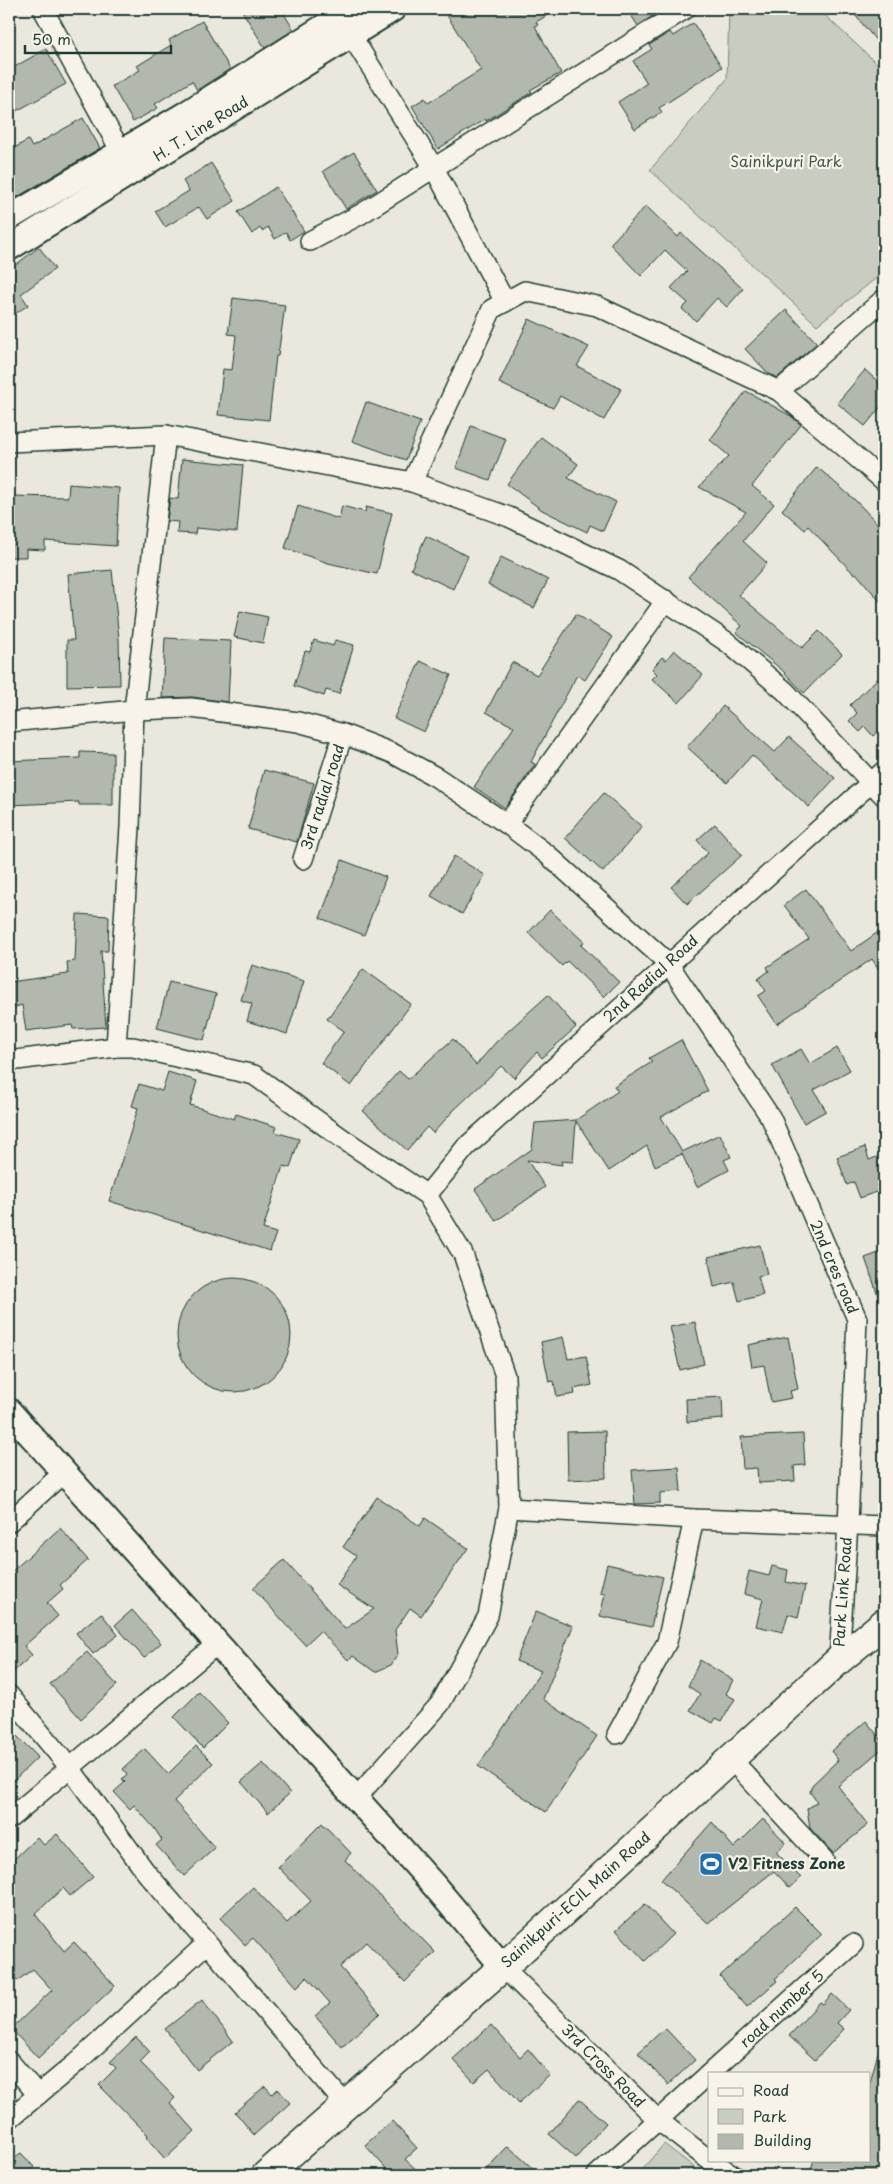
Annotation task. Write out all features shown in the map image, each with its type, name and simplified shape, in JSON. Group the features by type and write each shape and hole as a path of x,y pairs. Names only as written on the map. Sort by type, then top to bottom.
{"main road":[{"name":"Sainikpuri-ECIL Main Road","path":"266,2175 503,1967 838,1660 884,1623"}],"street":[{"name":"H. T. Line Road","path":"9,218 120,150 347,20 393,9"},
{"path":"310,241 360,214 685,9"},
{"path":"46,10 120,150"},
{"name":"H. T. Line Road","path":"9,248 347,20"},
{"path":"347,20 434,168 505,302"},
{"path":"412,482 492,309 525,291 596,306 779,391 884,481"},
{"path":"779,391 884,299"},
{"path":"116,1047 130,827 134,710 166,435"},
{"path":"9,442 166,435 412,482 482,506 563,542 619,570 727,642 785,691 878,776 884,796"},
{"path":"507,824 666,600"},
{"name":"2nd cres road","path":"9,722 134,710 191,708 253,714 298,722 343,734 392,752 429,773 507,824 548,855 668,963 770,1118 856,1319 848,1524"},
{"name":"3rd radial road","path":"303,859 343,734"},
{"name":"2nd Radial Road","path":"427,1195 466,1147 668,963 878,776"},
{"path":"9,1061 116,1047 133,1047 254,1075 343,1139 427,1195 463,1254 505,1376 509,1508 488,1616 440,1704 356,1798"},
{"path":"9,1411 62,1474 356,1798 503,1967"},
{"path":"9,1522 62,1474"},
{"path":"509,1508 694,1519 884,1526"},
{"path":"617,1734 667,1642 694,1519"},
{"name":"Park Link Road","path":"838,1660 848,1524"},
{"path":"9,1818 217,1644"},
{"path":"9,1695 70,1768 145,1871 346,2104"},
{"path":"731,1759 824,1860"},
{"path":"9,2119 76,2063 206,1944"},
{"name":"road number 5","path":"711,2072 854,1944"},
{"name":"3rd Cross Road","path":"503,1967 658,2120 711,2165 733,2175"},
{"path":"9,2061 38,2095"},
{"name":"road number 5","path":"597,2175 708,2075"}],"green space":[{"name":"Sainikpuri Park","path":"818,9 884,70 884,272 817,325 650,170 727,79 729,10"},
{"path":"664,2144 694,2167 692,2175 637,2175"}],"building":[{"path":"241,9 281,9 294,30 265,48"},
{"path":"443,9 558,9 536,22 538,25 535,26 561,73 530,90 532,92 438,149 412,106 425,98 428,103 481,70"},
{"path":"627,9 656,9 658,12 638,26"},
{"path":"850,9 884,9 884,50"},
{"path":"202,21 230,69 197,90 192,81 155,104 158,108 133,122 112,86 140,70 137,66 171,45 169,40"},
{"path":"693,23 722,67 659,108 662,112 635,129 618,102 647,83 633,61 652,49 649,45 670,32 673,36"},
{"path":"46,49 66,84 9,115 9,70"},
{"path":"83,118 100,148 9,202 9,151 28,140 32,147"},
{"path":"354,152 377,190 346,209 323,171"},
{"path":"211,163 235,201 207,219 199,207 165,227 155,211 189,191 183,181"},
{"path":"276,187 304,231 290,240 286,232 275,239 268,227 262,231 260,228 252,234 238,212"},
{"path":"646,206 678,237 681,233 743,289 727,307 717,298 696,321 682,309 688,303 671,288 687,271 665,250 641,276 610,244"},
{"path":"39,247 55,269 21,294 28,305 9,318 9,270"},
{"path":"233,298 285,305 278,356 276,356 269,420 218,415 223,369 232,370 236,335 228,334"},
{"path":"786,310 817,343 777,378 768,373 745,349"},
{"path":"529,319 589,347 577,366 621,389 604,420 560,396 553,408 499,383"},
{"path":"865,370 884,387 884,403 865,426 837,403"},
{"path":"746,391 791,416 801,425 752,486 774,504 743,541 767,563 739,595 802,648 819,631 842,654 804,693 782,670 736,632 742,626 688,577 746,512 699,487 729,456 710,440"},
{"path":"366,402 420,422 406,460 352,441"},
{"path":"471,426 506,439 490,480 456,468"},
{"path":"541,437 578,464 568,478 616,502 603,531 590,525 587,532 542,510 507,484"},
{"path":"182,459 243,465 237,532 196,528 195,534 177,533 178,522 167,521 170,498 178,499"},
{"path":"817,467 855,500 884,530 884,606 856,573 854,574 808,526 805,530 782,510"},
{"path":"69,484 119,488 116,546 45,541 45,550 26,549 26,557 9,557 9,496 68,497"},
{"path":"298,506 339,519 342,506 365,512 366,507 392,513 377,574 328,563 285,548"},
{"path":"426,536 468,556 453,589 411,569"},
{"path":"501,557 548,580 534,608 488,585"},
{"path":"112,570 119,639 120,685 67,686 67,640 74,640 68,574"},
{"path":"240,611 268,617 263,643 234,637"},
{"path":"576,614 613,637 585,680 577,675 531,762 535,764 505,808 474,787 514,727 486,712 512,662 537,675"},
{"path":"165,638 231,641 228,702 192,697 162,698"},
{"path":"314,640 333,646 335,640 354,645 339,694 326,690 324,696 294,686 305,651 310,652"},
{"path":"674,650 703,675 679,703 652,679 657,674 652,669 662,657 666,660"},
{"path":"420,661 451,675 424,732 394,718"},
{"path":"877,679 884,687 884,726 873,736 865,727 860,732 849,721 857,713 850,705"},
{"path":"723,706 775,752 789,737 835,778 809,807 752,755 727,783 687,747"},
{"path":"80,752 113,753 113,805 79,805 79,802 9,805 9,761 80,758"},
{"path":"264,770 314,783 297,842 248,829"},
{"path":"604,793 642,827 603,872 565,838"},
{"path":"715,824 742,855 687,904 671,887 708,853 697,840"},
{"path":"454,856 485,875 462,914 431,896"},
{"path":"342,860 386,877 364,935 320,918"},
{"path":"806,889 851,951 884,928 884,977 872,959 777,1024 758,996 766,991 758,979 769,971 767,967 809,939 784,905"},
{"path":"550,910 584,942 581,945 619,982 604,997 567,961 562,966 528,933"},
{"path":"77,914 109,916 108,951 101,951 106,1027 73,1029 72,1025 26,1031 22,1005 9,1009 9,982 68,974 67,962 75,961"},
{"path":"252,965 304,981 287,1034 247,1021 252,1004 241,1000"},
{"path":"363,969 411,1004 351,1086 321,1063 344,1031 327,1019"},
{"path":"169,982 216,994 204,1040 157,1028"},
{"path":"548,995 576,1027 542,1058 537,1052 514,1078 501,1066 454,1110 433,1133 427,1127 407,1150 363,1111 399,1071 408,1079 453,1039 476,1065 497,1041"},
{"path":"681,1040 708,1091 661,1117 682,1152 720,1134 731,1157 724,1160 729,1170 697,1187 682,1154 655,1166 647,1146 609,1171 576,1121 573,1162 561,1161 562,1165 527,1160 545,1187 496,1221 475,1189 532,1149 535,1123 576,1120 618,1091 614,1086 652,1062 649,1058"},
{"path":"837,1048 850,1070 814,1090 826,1111 804,1123 772,1065 801,1049 810,1064"},
{"path":"168,1072 197,1081 190,1105 234,1119 236,1114 277,1127 275,1132 299,1139 290,1168 283,1166 263,1229 276,1233 270,1251 109,1201 138,1108 132,1106 139,1084 162,1091"},
{"path":"865,1147 869,1160 884,1154 884,1189 860,1198 854,1182 847,1185 837,1157"},
{"path":"760,1245 767,1274 758,1276 763,1295 739,1301 734,1282 714,1287 708,1257"},
{"path":"884,1251 884,1307 882,1307 865,1258"},
{"path":"234,1278 256,1282 275,1294 287,1313 291,1335 287,1357 275,1376 256,1388 234,1392 212,1388 193,1376 181,1357 177,1335 181,1313 193,1294 212,1282"},
{"path":"695,1322 704,1364 680,1370 670,1327"},
{"path":"563,1337 568,1359 586,1356 592,1385 574,1389 575,1394 557,1397 554,1381 549,1382 541,1342"},
{"path":"788,1337 798,1389 790,1391 792,1398 771,1402 764,1365 752,1367 748,1345"},
{"path":"722,1397 723,1419 687,1422 686,1399"},
{"path":"605,1431 606,1478 568,1480 567,1432"},
{"path":"803,1434 805,1465 794,1466 795,1481 758,1483 757,1468 743,1469 741,1437"},
{"path":"679,1467 681,1491 660,1493 660,1503 635,1504 632,1470"},
{"path":"377,1497 420,1526 425,1518 468,1548 421,1616 410,1608 395,1630 398,1654 391,1665 375,1672 353,1656 348,1660 320,1631 305,1645 253,1588 284,1560 345,1629 374,1609 337,1585 356,1556 343,1547"},
{"path":"60,1528 88,1560 60,1585 63,1589 47,1603 58,1616 24,1646 32,1655 9,1676 9,1574"},
{"path":"607,1564 663,1577 651,1627 600,1616 605,1594 600,1593"},
{"path":"772,1566 788,1570 786,1582 805,1586 798,1617 788,1614 783,1632 756,1626 763,1599 744,1594 749,1571 769,1576"},
{"path":"132,1610 161,1643 144,1658 115,1625"},
{"path":"536,1611 573,1626 543,1699 597,1736 546,1812 478,1766 541,1671 516,1661"},
{"path":"101,1613 118,1635 93,1654 76,1633"},
{"path":"87,1652 117,1685 81,1719 50,1684"},
{"path":"700,1660 733,1680 726,1694 735,1699 722,1721 716,1718 713,1723 690,1710 700,1694 688,1686"},
{"path":"199,1692 228,1723 203,1748 174,1717"},
{"path":"866,1721 884,1743 884,1747 838,1786 868,1825 833,1853 810,1828 807,1809 817,1802 810,1792 812,1785 838,1760 831,1751"},
{"path":"17,1736 38,1757 9,1785 9,1744"},
{"path":"196,1746 213,1763 174,1801 215,1848 184,1876 156,1845 162,1840 154,1828 134,1805 130,1809 114,1792 125,1782 122,1779 127,1774 123,1769 145,1749 168,1774"},
{"path":"263,1763 290,1793 268,1813 241,1782"},
{"name":"V2 Fitness Zone","path":"763,1819 786,1843 776,1852 801,1878 790,1888 774,1871 708,1923 661,1880 712,1822 734,1848"},
{"path":"322,1823 351,1853 345,1860 435,1952 405,1982 366,1942 340,1967 380,2013 342,2047 315,2016 330,2003 307,1977 297,1987 253,1938 245,1945 220,1918 253,1887 287,1923 311,1901 278,1867"},
{"path":"57,1834 93,1877 70,1896 63,1888 35,1914 64,1951 74,1942 115,1986 38,2058 11,2029 52,1990 33,1969 17,1981 9,1970 9,1864 37,1837 44,1845"},
{"path":"645,1904 673,1934 645,1961 616,1930"},
{"path":"795,1907 822,1934 775,1979 777,1981 747,2007 720,1976"},
{"path":"832,1994 849,2010 837,2023 844,2029 815,2060 789,2036 820,2002 823,2004"},
{"path":"202,2000 233,2041 197,2070 165,2029"},
{"path":"491,2025 520,2057 528,2049 550,2075 519,2103 489,2069 474,2082 453,2059"},
{"path":"665,2028 695,2060 668,2085 638,2053"},
{"path":"136,2037 150,2052 140,2062 175,2098 170,2103 195,2131 165,2159 146,2137 148,2135 99,2085 116,2068 110,2062"},
{"path":"879,2049 884,2049 884,2175 809,2175 813,2162 870,2162 870,2082"},
{"path":"265,2086 272,2094 278,2089 290,2103 254,2135 235,2112"},
{"path":"579,2099 606,2123 576,2158 549,2134"},
{"path":"392,2121 417,2148 405,2159 422,2175 392,2175 365,2145"},
{"path":"508,2146 540,2175 481,2175"},
{"path":"21,2153 34,2167 25,2175 9,2175 9,2164"}],"place":[{"name":"V2 Fitness Zone","path":"711,1864"}]}
